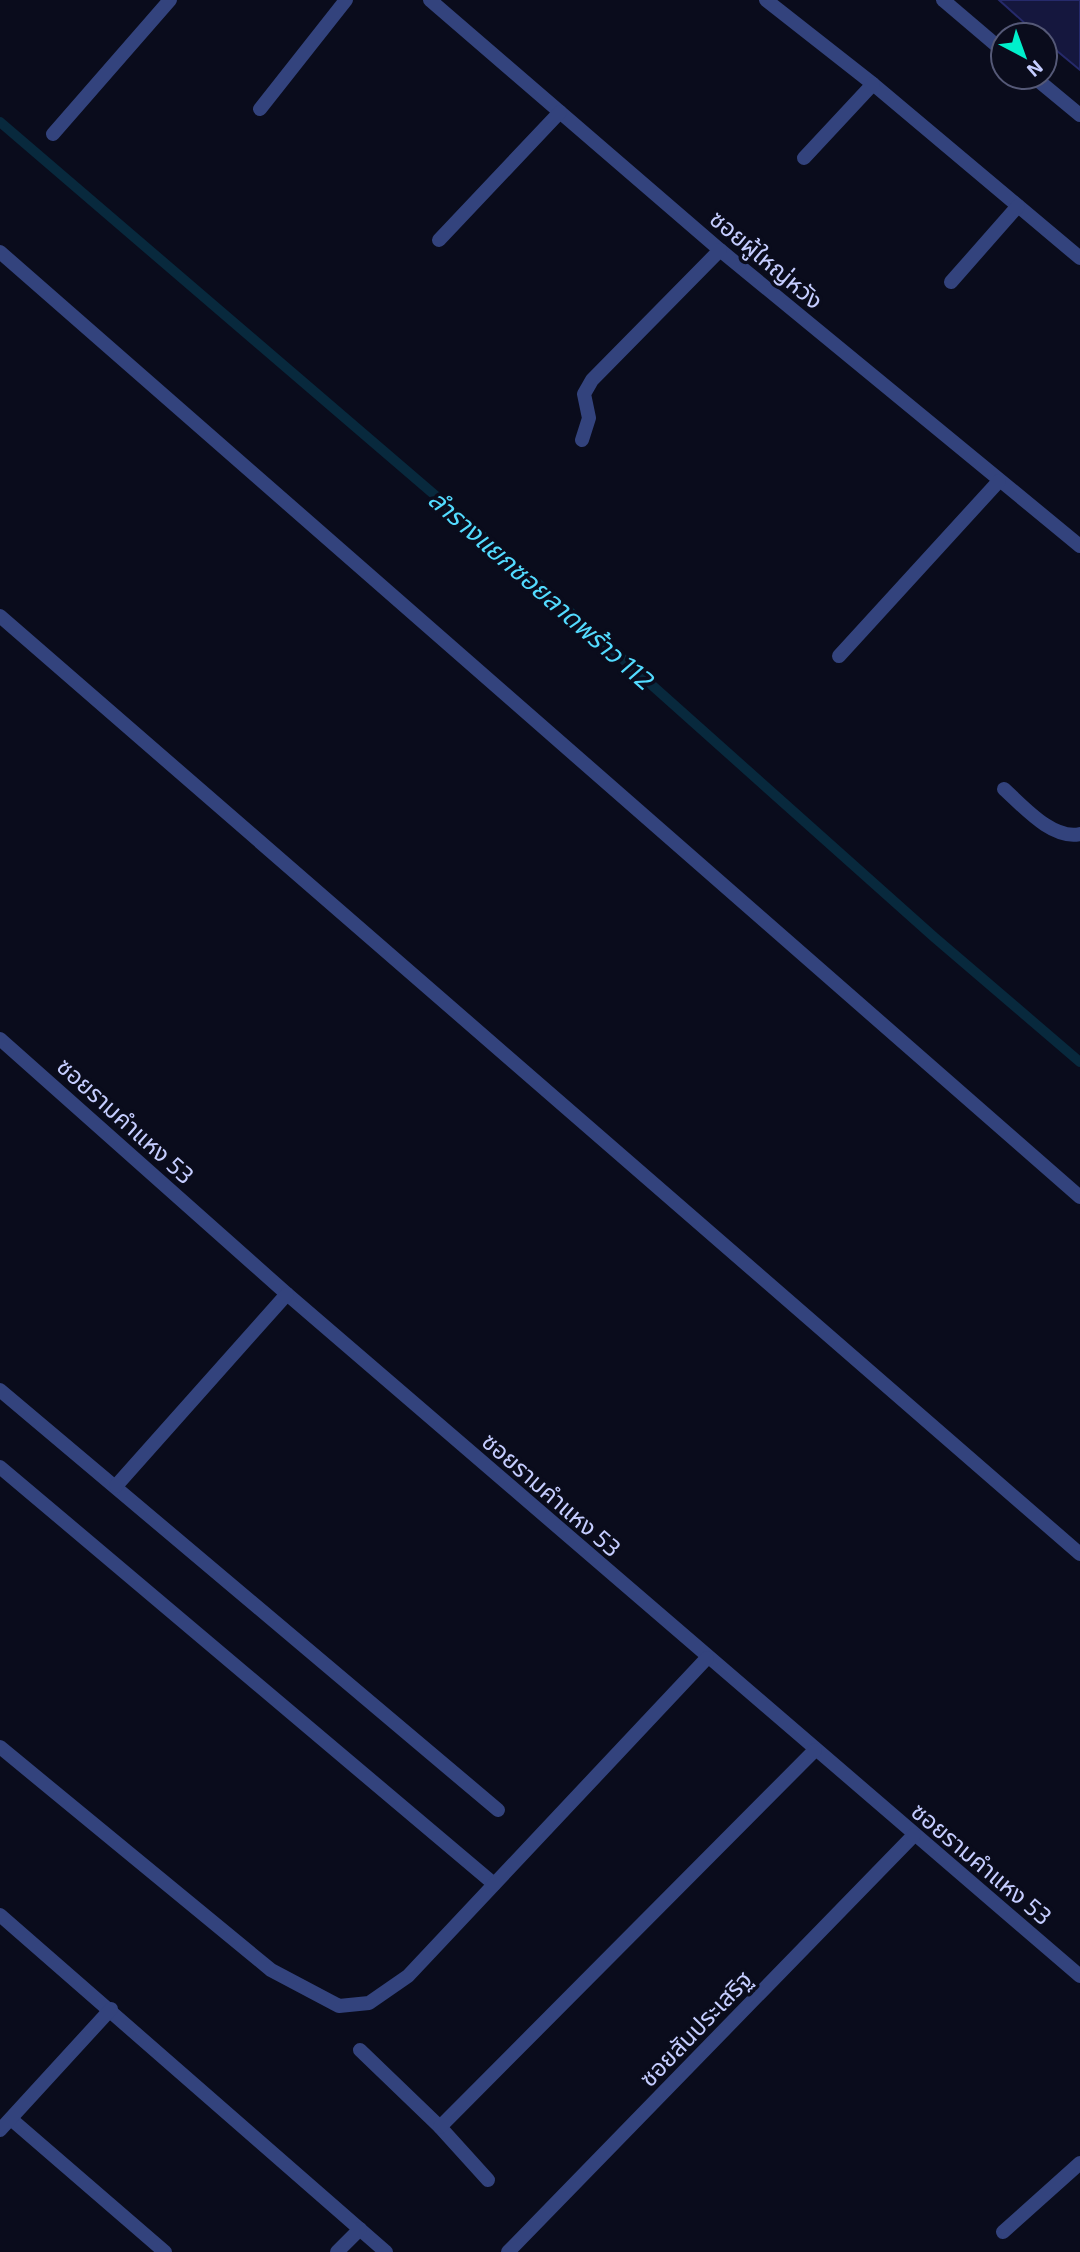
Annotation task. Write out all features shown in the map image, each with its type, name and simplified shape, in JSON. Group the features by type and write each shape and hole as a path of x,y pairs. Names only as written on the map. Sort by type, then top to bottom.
{"street":[{"path":"53,134 170,0"},
{"path":"260,108 346,0"},
{"name":"ซอยผู้ใหญ่หวัง","path":"430,0 720,250 1080,546"},
{"path":"766,0 873,84 1080,258"},
{"path":"943,0 989,39"},
{"path":"804,158 873,84"},
{"path":"1051,91 1080,115"},
{"path":"439,240 561,112"},
{"path":"951,282 1018,206"},
{"path":"582,440 589,418 584,394 592,380 720,250"},
{"path":"0,252 1080,1197"},
{"path":"839,656 999,481"},
{"path":"0,616 1080,1554"},
{"path":"1004,789 1040,821 1070,836 1080,834"},
{"name":"ซอยรามคำแหง 53","path":"0,1039 287,1294 707,1658 1080,1976"},
{"path":"116,1486 287,1294"},
{"path":"0,1390 498,1810"},
{"path":"0,1467 494,1884"},
{"path":"0,1747 271,1970 339,2006 369,2003 393,1989 707,1658"},
{"path":"440,2127 815,1750"},
{"name":"ซอยสันประเสริฐ","path":"509,2252 914,1835"},
{"path":"0,1915 111,2009 386,2252"},
{"path":"0,2130 111,2009"},
{"path":"360,2050 440,2127 488,2180"},
{"path":"11,2119 165,2252"},
{"path":"1003,2232 1080,2163"},
{"path":"337,2252 360,2229"}],"building":[{"path":"999,0 1080,0 1080,70 1059,53 1059,21 1022,21"}],"waterway":[{"name":"ลำรางแยกซอยลาดพร้าว 112","path":"0,122 542,587 934,937 1080,1062"}]}
